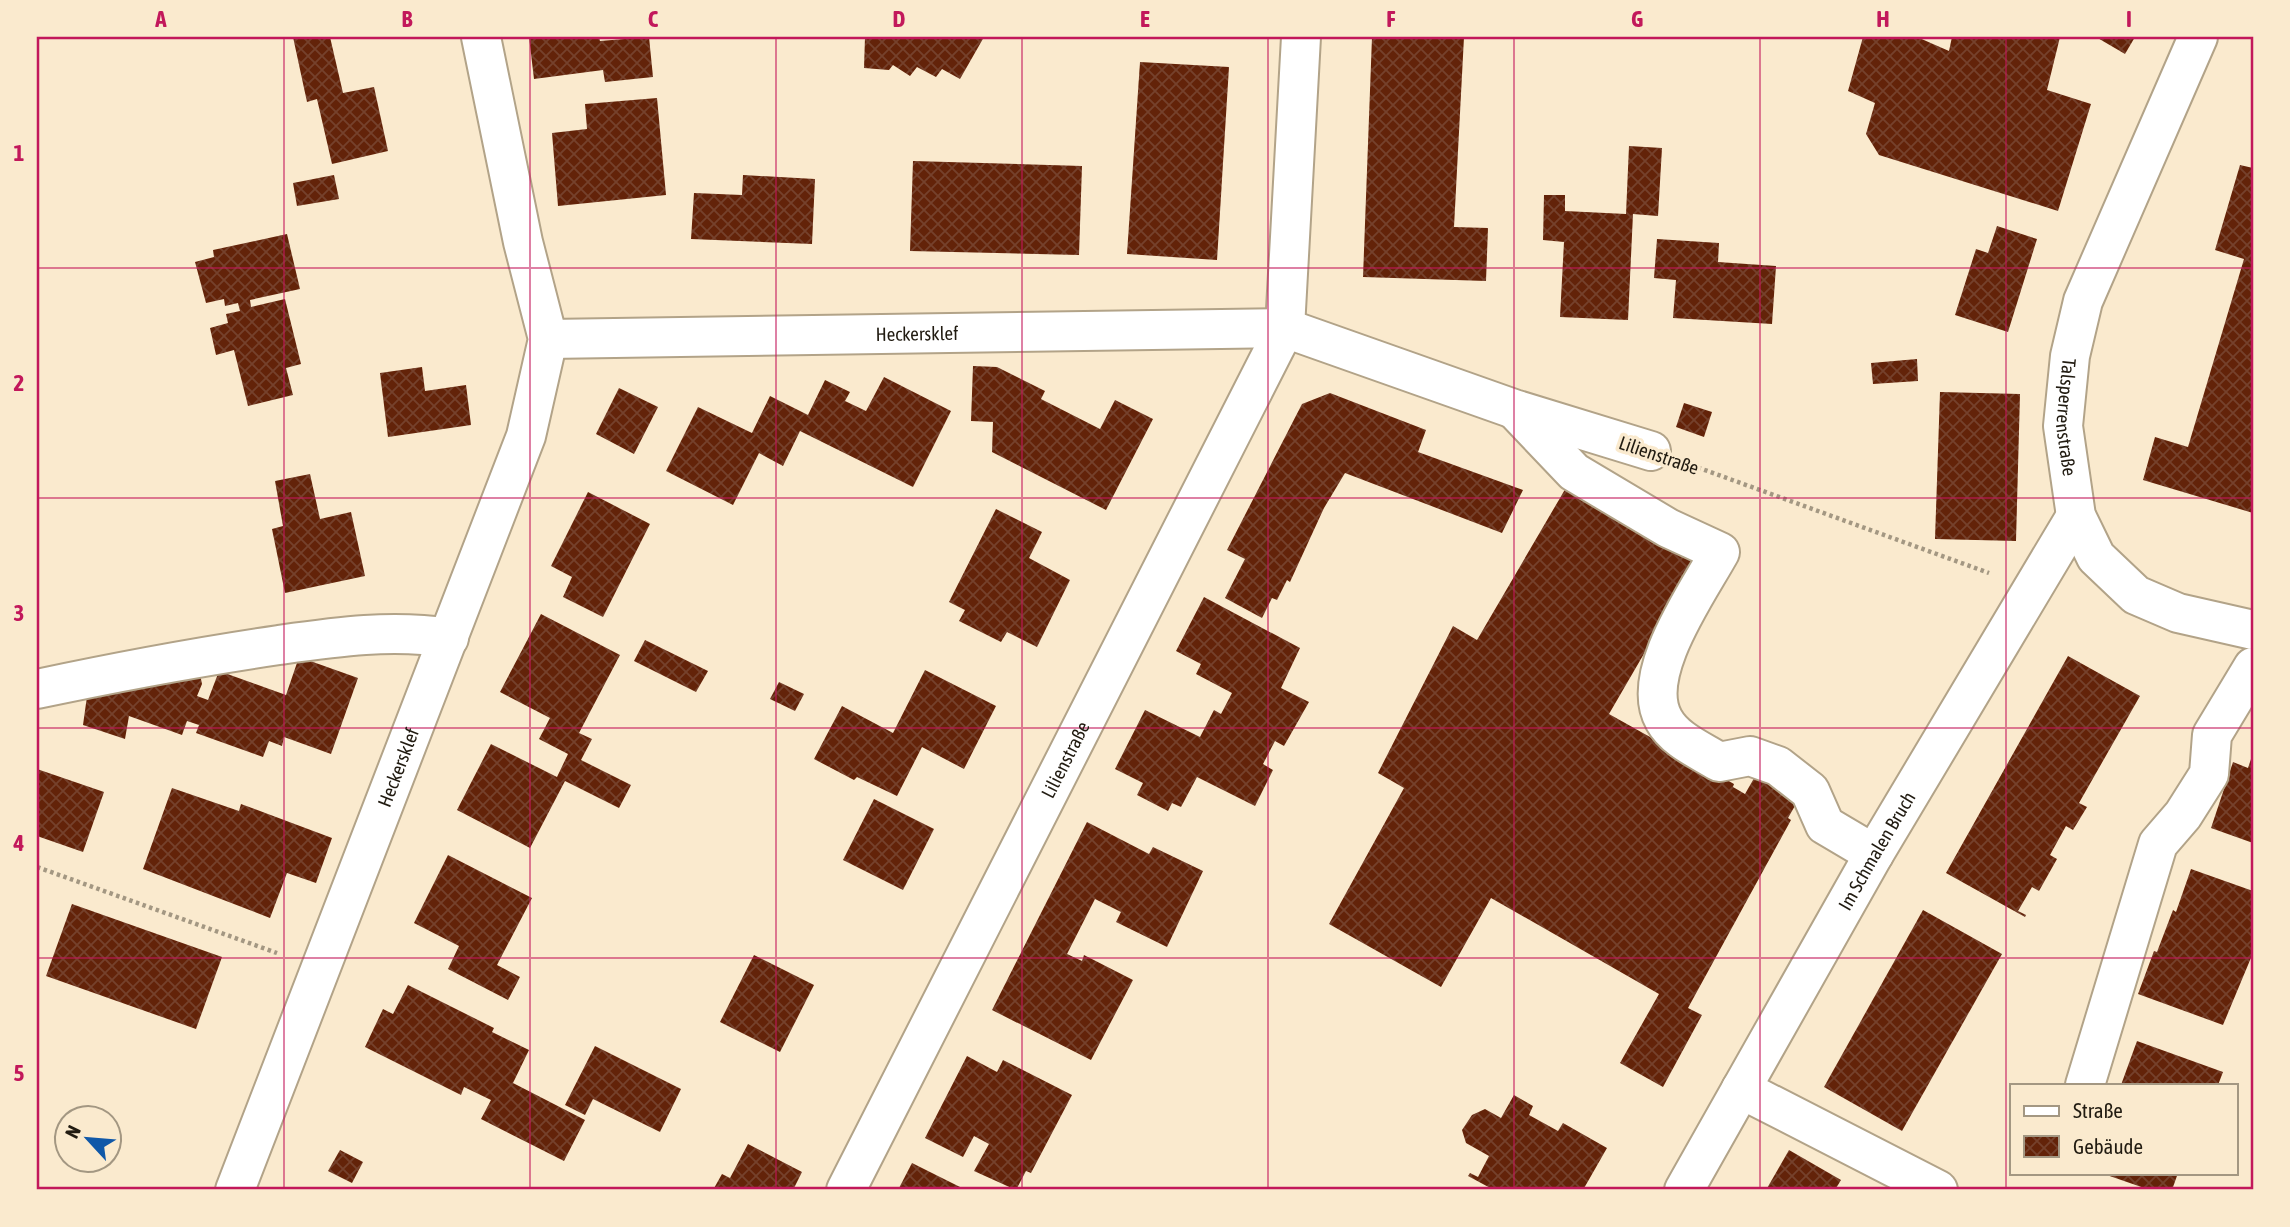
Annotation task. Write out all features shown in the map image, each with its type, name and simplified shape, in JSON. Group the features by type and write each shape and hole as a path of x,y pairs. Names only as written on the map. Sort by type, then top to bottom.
{"street":[{"name":"Heckersklef","path":"235,1190 526,436 548,339 523,242 481,37"},
{"name":"Lilienstraße","path":"845,1190 1285,328 1301,37"},
{"name":"Talsperrenstraße","path":"2198,37 2083,301 2070,356 2063,426 2076,516 2096,557 2136,595 2178,613 2253,630"},
{"name":"Heckersklef","path":"548,339 1285,328"},
{"name":"Lilienstraße","path":"1285,328 1514,409 1651,451"},
{"path":"1514,409 1574,472 1668,528 1720,552 1668,648 1658,675 1657,705 1664,721 1678,737 1718,762 1751,756 1779,765 1810,791 1825,825 1874,853"},
{"name":"Im Schmalen Bruch","path":"1684,1190 1874,853 2076,516"},
{"path":"37,689 185,659 358,635 411,632 449,638"},
{"path":"2085,1084 2158,844 2183,815 2209,775 2212,735 2253,667"},
{"path":"1741,1089 1938,1190"}],"path":[{"name":"Lilienstraße","path":"1651,451 2031,588"},
{"path":"37,867 321,968"}],"building":[{"path":"293,37 330,37 343,93 374,87 388,151 332,164 317,99 307,102"},
{"path":"529,37 599,37 600,41 649,37 653,77 605,82 603,70 534,79"},
{"path":"865,37 984,37 960,79 942,69 936,77 917,67 910,76 893,65 889,70 864,68"},
{"path":"1372,37 1464,37 1454,227 1488,228 1486,281 1363,277"},
{"path":"1863,37 1917,37 1949,51 1952,37 2060,37 2047,90 2091,104 2058,211 1879,155 1866,134 1875,103 1848,91"},
{"path":"2096,37 2135,37 2125,54"},
{"path":"1140,62 1229,67 1217,260 1127,254"},
{"path":"657,98 666,195 558,206 552,133 587,129 585,104"},
{"path":"1629,146 1662,148 1658,216 1633,214 1628,320 1560,317 1564,242 1543,240 1544,195 1565,195 1565,211 1626,214"},
{"path":"913,161 1082,166 1079,255 910,251"},
{"path":"2240,165 2253,168 2253,513 2143,480 2155,437 2188,447 2244,259 2215,250"},
{"path":"334,175 339,199 297,206 293,183"},
{"path":"743,175 815,179 812,244 691,239 694,193 742,195"},
{"path":"1997,226 2037,239 2008,332 1955,315 1976,249 1988,253"},
{"path":"287,234 300,289 250,300 251,307 285,299 301,364 286,368 293,395 248,406 234,350 216,355 210,328 228,323 226,314 240,311 238,303 225,306 224,299 206,303 195,262 214,257 213,250"},
{"path":"1657,239 1719,243 1718,262 1776,266 1772,324 1673,318 1676,280 1654,278"},
{"path":"1917,359 1918,381 1873,384 1871,363"},
{"path":"973,366 997,367 1045,391 1041,399 1100,429 1115,400 1153,419 1106,510 992,452 993,422 971,421"},
{"path":"422,367 425,391 466,385 471,425 388,437 380,373"},
{"path":"884,377 951,411 913,487 800,431 783,466 759,453 733,505 666,471 698,407 752,433 770,396 808,415 825,380 850,392 845,401 866,411"},
{"path":"619,388 658,407 634,454 596,434"},
{"path":"1940,392 2020,394 2016,541 1935,539"},
{"path":"1330,393 1426,430 1418,452 1523,490 1502,533 1345,473 1324,508 1290,582 1287,580 1277,600 1272,598 1262,618 1225,598 1245,559 1227,550 1302,404"},
{"path":"1684,403 1712,412 1704,437 1676,427"},
{"path":"310,474 320,519 351,512 365,576 285,593 272,529 283,526 275,481"},
{"path":"1567,486 1699,559 1609,714 1734,784 1733,787 1745,794 1757,773 1800,797 1788,818 1791,820 1688,1008 1702,1015 1663,1087 1620,1063 1659,994 1491,898 1441,987 1329,924 1404,788 1378,773 1453,626 1477,640"},
{"path":"588,492 650,524 603,617 563,597 572,577 551,566"},
{"path":"996,509 1042,532 1029,558 1070,580 1037,647 1007,632 1001,642 959,621 965,610 949,602"},
{"path":"1204,597 1300,648 1281,688 1309,702 1284,746 1275,741 1263,764 1273,770 1255,806 1197,777 1181,807 1172,803 1168,811 1137,795 1143,783 1115,769 1145,710 1200,737 1214,710 1221,714 1232,693 1196,674 1201,664 1176,651"},
{"path":"541,614 620,655 579,733 592,739 581,760 631,785 619,808 565,781 530,848 457,810 491,744 557,777 568,754 539,739 550,718 500,692"},
{"path":"645,640 708,671 696,692 634,661"},
{"path":"2068,656 2140,696 2079,803 2087,807 2073,830 2066,826 2050,855 2057,859 2039,891 2032,887 2018,911 2026,915 2025,917 1946,873"},
{"path":"299,657 358,678 331,754 284,737 282,746 269,741 263,757 196,733 199,725 187,721 182,735 129,716 125,739 83,725 88,689 200,674 202,684 197,696 208,700 219,671 286,695"},
{"path":"925,670 996,706 964,769 922,747 897,796 857,777 854,780 814,759 842,706 893,733"},
{"path":"779,682 804,694 795,711 770,699"},
{"path":"2253,753 2253,843 2211,828 2233,762 2248,768"},
{"path":"37,769 104,792 83,852 37,836"},
{"path":"172,788 239,811 241,804 332,838 316,883 287,873 270,918 143,869"},
{"path":"874,799 934,829 903,890 843,860"},
{"path":"1087,822 1149,854 1153,847 1203,871 1167,947 1116,922 1121,912 1095,899 1067,954 1082,961 1084,955 1133,980 1091,1060 992,1010"},
{"path":"448,855 532,898 497,965 520,977 508,1000 448,969 459,946 414,923"},
{"path":"2191,869 2253,891 2253,953 2223,1025 2138,994 2173,910 2176,912"},
{"path":"72,904 222,957 196,1029 46,976"},
{"path":"1923,910 2002,954 1902,1131 1824,1087"},
{"path":"754,955 814,985 780,1052 720,1022"},
{"path":"408,985 494,1028 492,1032 529,1050 513,1083 585,1120 564,1161 481,1119 491,1100 464,1087 461,1095 365,1047 383,1009 393,1014"},
{"path":"2137,1041 2223,1072 2218,1084 2121,1084"},
{"path":"595,1046 681,1089 660,1132 593,1099 585,1115 565,1105"},
{"path":"967,1056 997,1072 1003,1060 1072,1095 1031,1173 1026,1171 1016,1190 974,1171 989,1144 974,1136 963,1157 925,1138"},
{"path":"1514,1095 1533,1106 1529,1115 1558,1131 1563,1123 1607,1148 1583,1190 1494,1190 1468,1176 1470,1173 1478,1177 1489,1156 1466,1143 1462,1130 1472,1115 1485,1109 1501,1118"},
{"path":"748,1144 802,1172 793,1190 713,1190 722,1174 730,1178"},
{"path":"340,1150 363,1162 352,1183 328,1171"},
{"path":"1789,1150 1841,1180 1835,1190 1766,1190"},
{"path":"912,1163 966,1190 898,1190"},
{"path":"2104,1174 2178,1174 2172,1190 2150,1190"}]}
